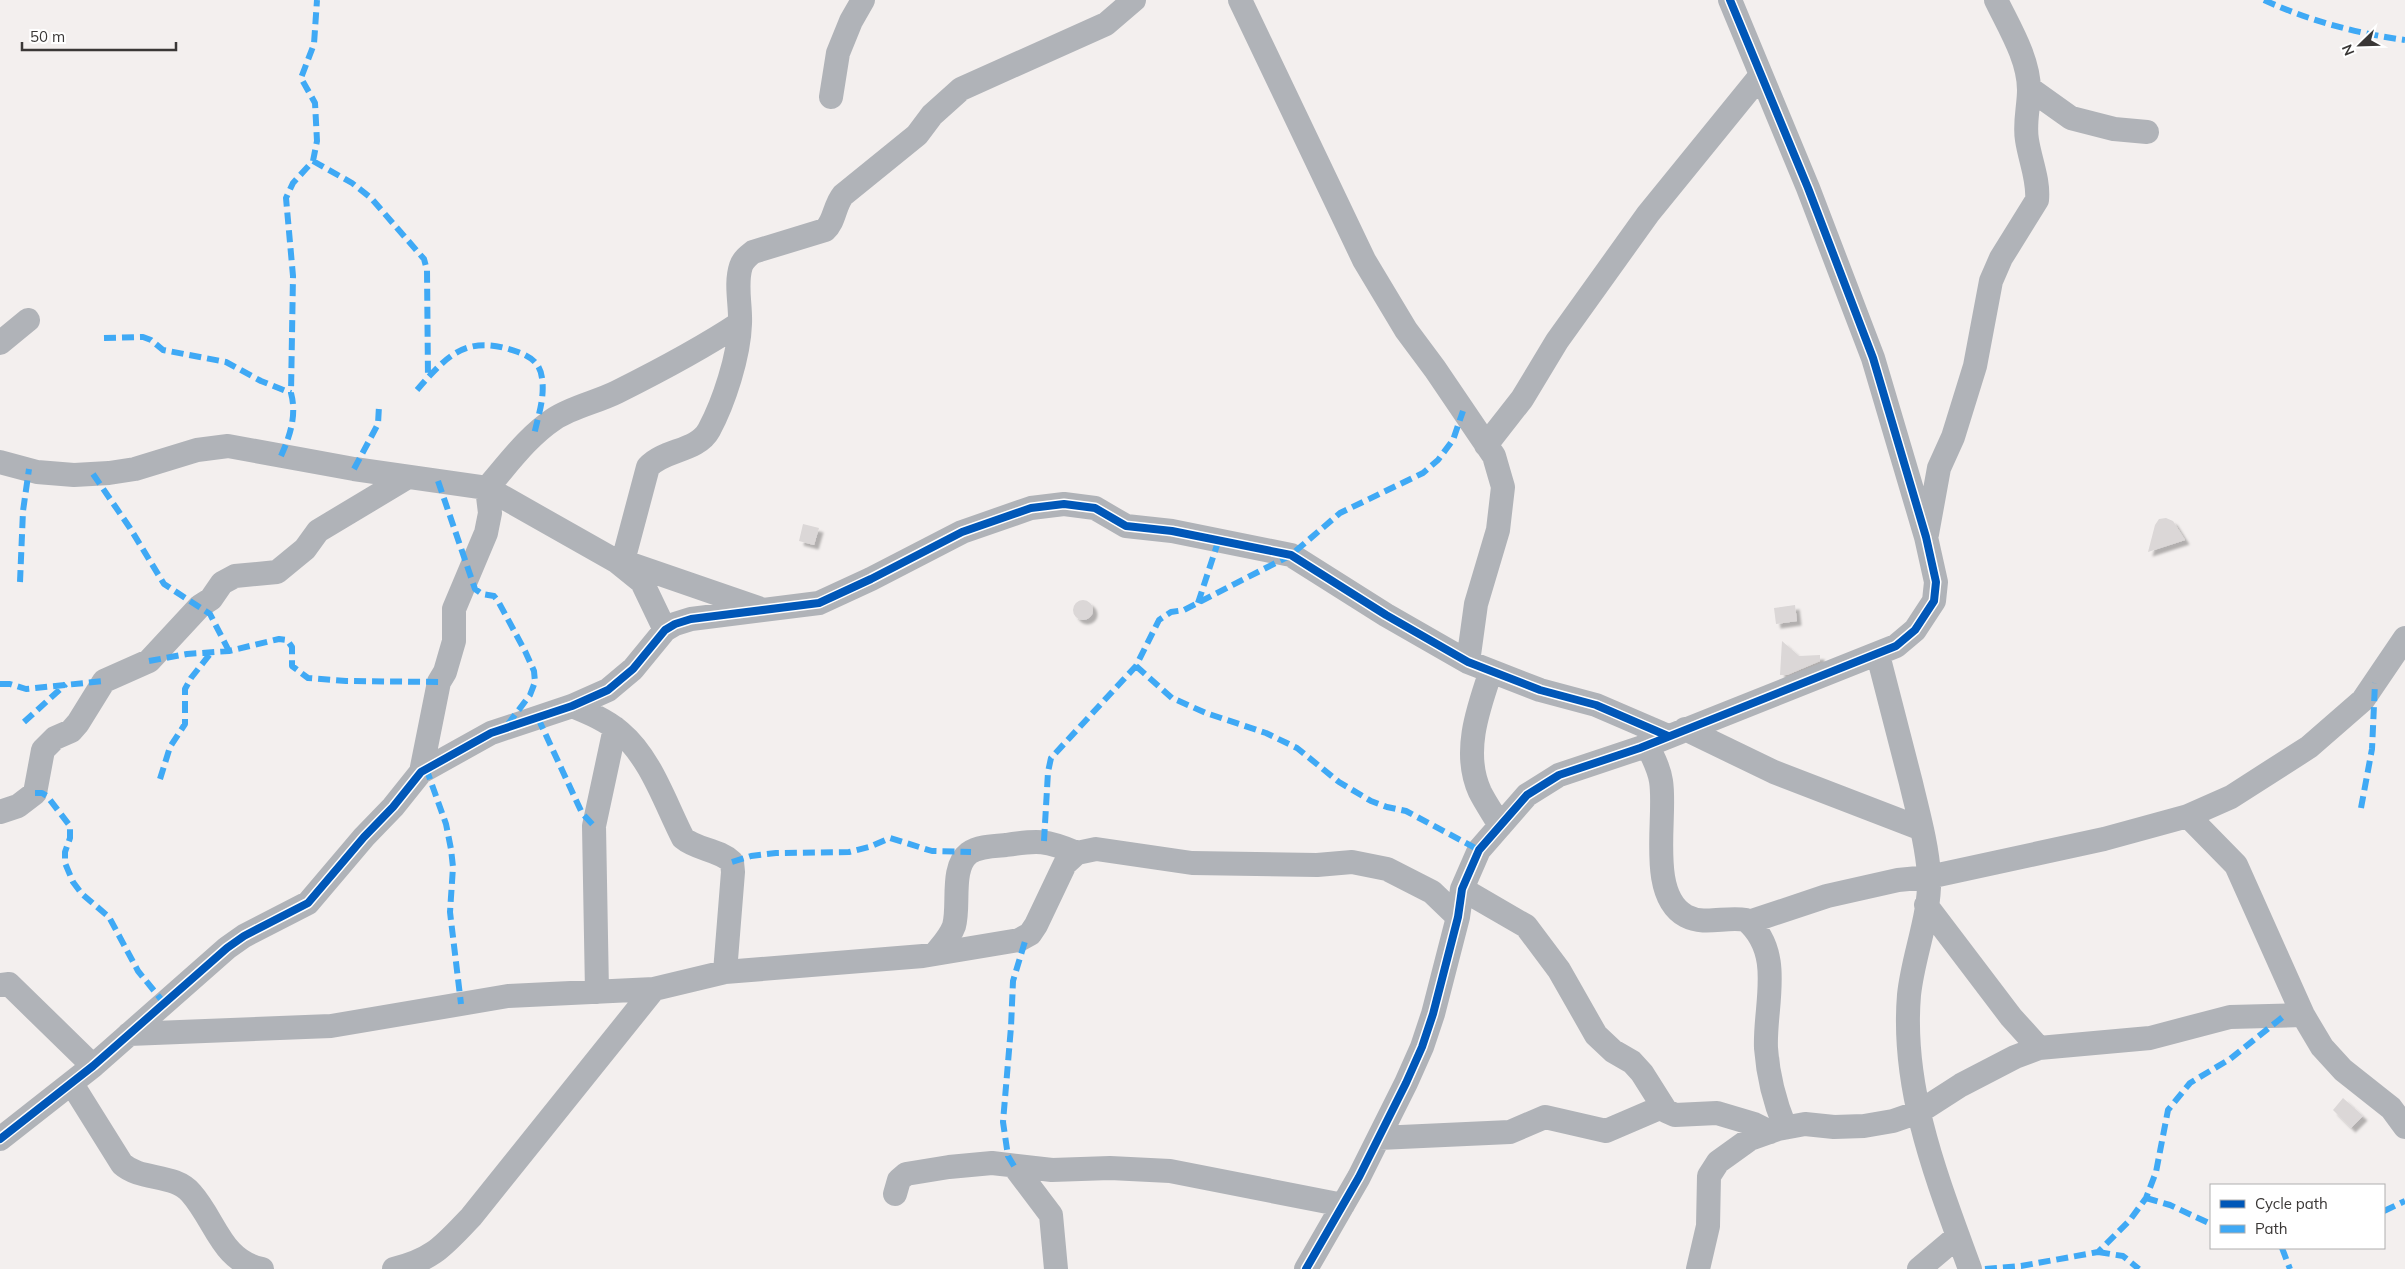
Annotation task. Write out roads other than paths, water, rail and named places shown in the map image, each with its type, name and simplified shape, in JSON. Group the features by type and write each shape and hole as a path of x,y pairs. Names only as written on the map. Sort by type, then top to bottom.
{"street":[{"path":"831,97 838,52 851,21 863,0"},
{"path":"620,561 648,467 656,459 695,443 705,435 716,414 733,363 740,323 740,273 747,257 753,252 825,230 830,226 834,208 843,195 917,135 932,115 961,90 1106,24 1134,0"},
{"path":"1240,0 1364,260 1406,330 1494,456 1503,487 1498,530 1476,604 1468,662"},
{"path":"1306,1269 1379,1138 1422,1047 1433,1014 1458,917 1462,889 1479,850 1528,795 1559,775 1647,745 1878,655 1896,646 1915,630 1934,601 1936,582 1926,537 1873,358 1808,188 1730,0"},
{"path":"1926,537 1939,468 1953,437 1975,366 1991,281 2001,258 2037,200 2038,191 2026,138 2025,120 2029,88 2026,68 1996,0"},
{"path":"1486,445 1522,399 1557,341 1648,214 1761,75"},
{"path":"2029,88 2071,118 2114,129 2147,132"},
{"path":"0,343 28,320"},
{"path":"421,772 439,682 445,672 454,641 454,609 486,533 490,513 487,488 534,435 555,418 602,399 699,350 740,323"},
{"path":"0,462 37,472 74,475 109,474 134,469 197,450 228,446 354,469 487,488 620,561 767,611"},
{"path":"0,812 18,806 35,793 43,750 56,738 71,731 104,681 149,661 200,606 211,599 222,582 235,576 277,572 289,565 305,549 318,531 408,477"},
{"path":"0,1139 94,1066 227,948 244,936 308,903 364,836 393,807 421,772 491,733 572,706 608,690 633,669 665,630 675,624 691,619 767,611 819,602 872,579 962,532 1031,508 1064,504 1095,508 1126,526 1172,531 1291,555 1386,615 1468,662 1540,690 1596,705 1677,733 1922,829"},
{"path":"620,561 642,582 665,630"},
{"path":"1749,922 1827,896 1898,880 1929,877 2104,839 2188,816 2231,797 2309,747 2363,700 2404,643"},
{"path":"1878,655 1922,829 1929,877 1926,905 1909,994 1911,1067 1923,1135 1940,1190 1970,1269"},
{"path":"1491,670 1479,707 1472,746 1472,769 1480,792 1500,826"},
{"path":"572,706 601,718 633,744 646,762 683,838 690,843 721,854 732,862 734,872 725,972"},
{"path":"597,992 594,826 615,728"},
{"path":"1647,745 1657,765 1661,782 1661,839 1664,885 1668,898 1685,916 1703,922 1740,918 1749,922 1761,938 1769,962 1772,982 1766,1030 1766,1051 1777,1107 1777,1130"},
{"path":"2188,816 2236,865 2303,1015 2322,1047 2343,1070 2391,1108 2405,1127"},
{"path":"934,954 954,927 958,874 963,860 971,852 990,847 1044,841 1077,853"},
{"path":"129,1034 330,1026 508,996 654,989 725,972 860,963 934,954 1026,938 1036,925 1065,864 1077,853 1096,849 1192,864 1232,866 1317,865 1352,862 1387,869 1432,892 1458,917"},
{"path":"1462,889 1500,908 1526,926 1559,970 1596,1035 1613,1051 1632,1062 1642,1073 1666,1111 1675,1115 1716,1113 1777,1130"},
{"path":"1926,905 2012,1017 2039,1048"},
{"path":"0,985 9,984 94,1066"},
{"path":"394,1269 418,1263 440,1249 471,1217 654,989"},
{"path":"1698,1269 1708,1226 1709,1176 1718,1162 1750,1139 1777,1130 1805,1124 1834,1127 1864,1126 1919,1112 1961,1085 2015,1057 2039,1048 2150,1038 2230,1017 2303,1015"},
{"path":"72,1084 122,1164 129,1171 179,1183 190,1192 230,1251 241,1262 262,1269"},
{"path":"1379,1138 1510,1132 1527,1127 1545,1117 1606,1132 1662,1107"},
{"path":"895,1194 899,1180 906,1174 992,1163 1052,1170 1110,1168 1170,1171 1343,1205"},
{"path":"1014,1166 1051,1215 1056,1269"},
{"path":"1919,1269 1958,1236"}]}
